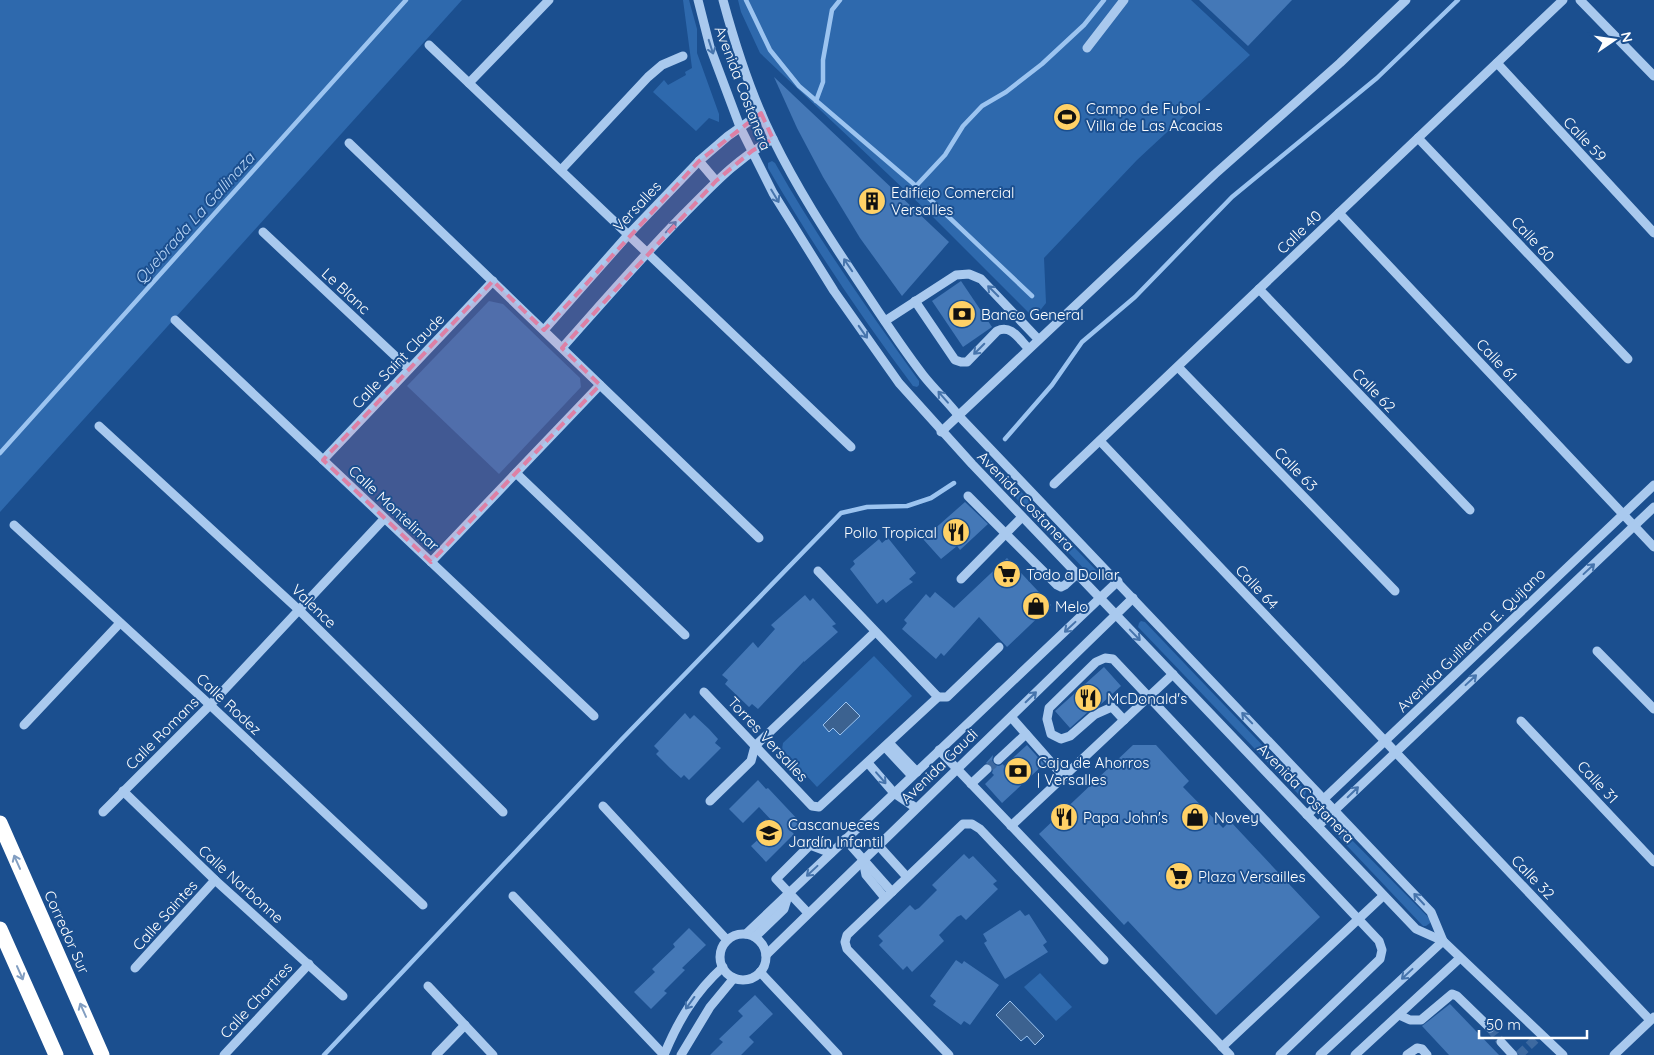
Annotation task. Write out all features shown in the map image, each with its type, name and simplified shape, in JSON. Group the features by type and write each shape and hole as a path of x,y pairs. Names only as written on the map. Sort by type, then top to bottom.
{"highway":[{"name":"Corredor Sur","path":"0,823 102,1055"},
{"path":"0,929 56,1055"}],"street":[{"path":"469,83 549,0"},
{"name":"Avenida Costanera","path":"698,0 710,47 740,127 773,193 834,291 899,383 1022,517 1383,896 1416,929 1443,941 1563,1055"},
{"name":"Avenida Costanera","path":"723,0 733,38 761,113 773,139 818,222 924,375 958,414 1431,912 1443,941"},
{"path":"1086,48 1124,0"},
{"path":"942,432 958,414 1028,348 1215,174 1340,63 1406,0"},
{"name":"Calle 40","path":"1054,484 1563,0"},
{"path":"1580,0 1654,76"},
{"path":"429,45 851,447"},
{"path":"560,170 648,77 662,65 683,56"},
{"name":"Calle 59","path":"1497,63 1654,233"},
{"name":"Versalles","path":"544,330 628,235 699,161 740,127 761,113"},
{"name":"Calle 60","path":"1418,138 1628,359"},
{"path":"562,348 646,252 716,181 752,151 773,139"},
{"path":"349,143 759,538"},
{"path":"699,161 716,181"},
{"name":"Calle 61","path":"1339,213 1654,547"},
{"name":"Le Blanc","path":"263,232 409,369"},
{"path":"885,321 956,275 969,274 981,279 1038,339"},
{"name":"Calle Saint Claude","path":"323,460 493,281"},
{"name":"Calle 62","path":"1259,290 1470,510"},
{"path":"915,301 955,360 967,362 997,331 1004,328 1009,329 1028,348"},
{"name":"Calle Montelimar","path":"175,320 594,716"},
{"name":"Calle 63","path":"1178,367 1394,591"},
{"path":"431,562 600,385"},
{"name":"Valence","path":"99,426 299,610 503,812"},
{"name":"Calle 64","path":"1100,441 1395,753"},
{"path":"516,473 685,635"},
{"name":"Avenida Guillermo E. Quijano","path":"1307,815 1654,485"},
{"path":"968,496 1057,585 1061,587 1065,585 1077,574"},
{"name":"Avenida Guillermo E. Quijano","path":"1318,826 1654,507"},
{"path":"961,579 1022,517"},
{"name":"Calle Romans","path":"102,812 210,704 384,519"},
{"name":"Calle Rodez","path":"14,525 210,704 423,906"},
{"path":"818,571 938,697"},
{"name":"Avenida Gaudi","path":"746,934 1118,581"},
{"name":"Avenida Gaudi","path":"766,955 956,768 1133,598"},
{"path":"24,725 120,623"},
{"path":"710,801 750,761 756,746 875,632"},
{"path":"916,808 894,793 868,763 938,697 948,697 999,648"},
{"path":"1597,651 1654,710"},
{"path":"1124,720 1112,707 1094,715 1070,736 1061,739 1051,734 1047,719 1049,708 1096,662 1105,658 1112,659 1379,940 1382,950 1380,960 1280,1055"},
{"path":"1011,826 1173,674"},
{"name":"Torres Versalles","path":"704,692 812,806 820,807 868,763"},
{"path":"1011,716 1064,777"},
{"name":"Calle 31","path":"1521,721 1654,862"},
{"path":"998,760 1026,734"},
{"path":"887,745 914,774"},
{"path":"939,750 1230,1055"},
{"name":"Calle 32","path":"1395,753 1652,1018"},
{"path":"971,784 987,769"},
{"name":"Calle Narbonne","path":"122,791 215,880 343,996"},
{"path":"603,806 727,940"},
{"path":"949,1055 847,949 846,942 847,935 963,824 972,824 980,829 1104,960"},
{"path":"845,840 863,860 866,875 889,895"},
{"path":"808,913 776,879 810,845 831,853"},
{"path":"878,845 907,878"},
{"name":"Calle Saintes","path":"135,968 215,880"},
{"name":"Avenida Gaudi","path":"755,937 784,909 789,893"},
{"path":"513,896 664,1055 685,1010 702,988 723,967"},
{"path":"1222,1047 1383,896"},
{"path":"739,934 746,934 755,937 761,942 766,955 765,964 760,972 748,979 734,978 723,967 720,956 727,940 739,934"},
{"path":"1320,1055 1443,941"},
{"path":"1356,1055 1460,958"},
{"name":"Calle Chartres","path":"224,1055 309,964"},
{"path":"760,972 838,1055"},
{"path":"681,1055 710,1007 734,978"},
{"path":"428,986 493,1055"},
{"path":"1399,1015 1410,1020 1421,1020 1452,994 1457,996 1490,1028"},
{"path":"1614,1055 1652,1018"},
{"path":"436,1055 465,1025"},
{"path":"1501,1042 1513,1055"},
{"path":"1407,1055 1416,1048 1422,1049 1427,1055"}],"highlighted area":[{"path":"761,113 773,139 752,151 716,181 562,348 600,385 431,562 323,460 493,281 544,330 699,161"}],"shaded area":[{"path":"0,0 462,0 0,512"},
{"path":"683,0 689,0 697,29 697,53 719,114 719,122 709,118 696,131 653,92 664,80 668,85 686,75 685,72 692,68"},
{"path":"738,0 1191,0 1250,55 1137,160 1044,258 1046,303 1034,318 928,212 760,53 741,12"},
{"path":"772,161 844,274 919,381 917,387 913,386 894,360 820,252 768,168 768,163"},
{"path":"489,301 503,304 580,378 581,387 499,474 407,386"},
{"path":"986,455 1097,571 1095,576 1091,576 980,461 982,456"},
{"path":"1141,621 1145,622 1306,791 1305,796 1300,796 1138,627"},
{"path":"874,656 912,696 817,787 782,749 783,743"},
{"path":"846,702 860,716 840,735 833,728 829,732 823,725"},
{"path":"1338,826 1430,919 1430,923 1423,926 1333,831 1332,828"},
{"path":"1040,973 1072,1007 1056,1021 1024,987"},
{"path":"1010,1001 1044,1036 1035,1045 1027,1036 1021,1041 996,1015"}],"building":[{"path":"1199,0 1292,0 1248,46"},
{"name":"Edificio Comercial Versalles","path":"774,77 949,242 902,296 860,238 823,177 797,128"},
{"name":"Banco General","path":"961,281 992,327 963,347 932,301"},
{"name":"Pollo Tropical","path":"965,502 988,524 960,550 957,546 941,559 923,539"},
{"path":"888,538 916,573 909,579 913,582 886,603 883,599 877,604 850,569 855,564 853,561 879,539 882,543"},
{"path":"1007,558 1051,605 1007,647 979,617 944,656 941,653 936,659 902,629 907,623 904,620 926,594 930,598 935,592 954,608"},
{"path":"805,595 810,601 813,598 836,624 832,626 838,632 804,661 758,709 752,704 749,707 725,684 728,680 722,675 753,642 758,648 775,629 771,625"},
{"name":"McDonald's","path":"1104,667 1121,686 1070,728 1055,711"},
{"path":"685,713 690,719 694,715 709,729 718,739 715,743 721,748 689,780 684,775 681,778 670,768 656,754 659,751 654,746"},
{"name":"Caja de Ahorros | Versalles","path":"1027,745 1044,764 1002,803 985,784 994,775 992,773 992,765 986,763 993,755 992,761 994,765 999,766 1003,764 1004,766"},
{"name":"Plaza Versailles","path":"1133,745 1156,745 1189,781 1183,787 1223,828 1230,821 1320,917 1216,1015 1128,921 1124,925 1039,834"},
{"path":"758,780 800,822 791,831 794,834 766,862 751,846 775,824 759,807 743,823 729,809"},
{"path":"964,854 969,859 973,856 997,881 993,884 998,889 966,920 961,915 957,917 939,935 944,941 912,972 907,966 903,970 879,945 883,941 878,936 910,905 915,910 919,908 937,890 932,885"},
{"path":"1020,910 1025,916 1029,914 1047,942 1043,945 1048,952 1005,979 984,943 987,941 983,934"},
{"path":"689,928 706,945 682,968 685,970 664,991 667,993 651,1009 634,992 655,972 652,969 675,947 673,944"},
{"path":"956,960 962,964 964,961 999,985 970,1025 964,1021 961,1025 933,1005 936,1001 930,996"},
{"path":"755,995 773,1014 749,1037 754,1042 741,1055 710,1055 723,1042 719,1039 743,1016 738,1011"},
{"path":"1450,1004 1499,1055 1449,1055 1422,1026"}],"waterway":[{"name":"Quebrada La Gallinaza","path":"0,453 406,0"},
{"path":"746,0 770,50 799,86 916,186 1032,296"},
{"path":"816,101 823,82 823,60 832,10 840,0"},
{"path":"916,186 945,155 963,126 982,106 1006,92 1042,64 1084,25 1104,0"},
{"path":"1005,439 1052,385 1082,342 1135,297 1232,197 1377,78 1458,0"},
{"path":"324,1055 623,738 841,513 867,507 907,506 931,498 954,483"}],"tunnel":[{"path":"987,769 998,760"},
{"path":"1490,1028 1501,1042"},
{"path":"1519,1055 1540,1035"}],"place":[{"name":"Campo de Fubol - Villa de Las Acacias","path":"1067,117"},
{"name":"Edificio Comercial Versalles","path":"872,201"},
{"name":"Banco General","path":"962,314"},
{"name":"Pollo Tropical","path":"956,532"},
{"name":"Todo a Dollar","path":"1007,574"},
{"name":"Melo","path":"1036,606"},
{"name":"McDonald's","path":"1088,698"},
{"name":"Caja de Ahorros | Versalles","path":"1018,771"},
{"name":"Papa John's","path":"1064,817"},
{"name":"Novey","path":"1195,817"},
{"name":"Cascanueces Jardín Infantil","path":"769,833"},
{"name":"Plaza Versailles","path":"1179,876"}]}
